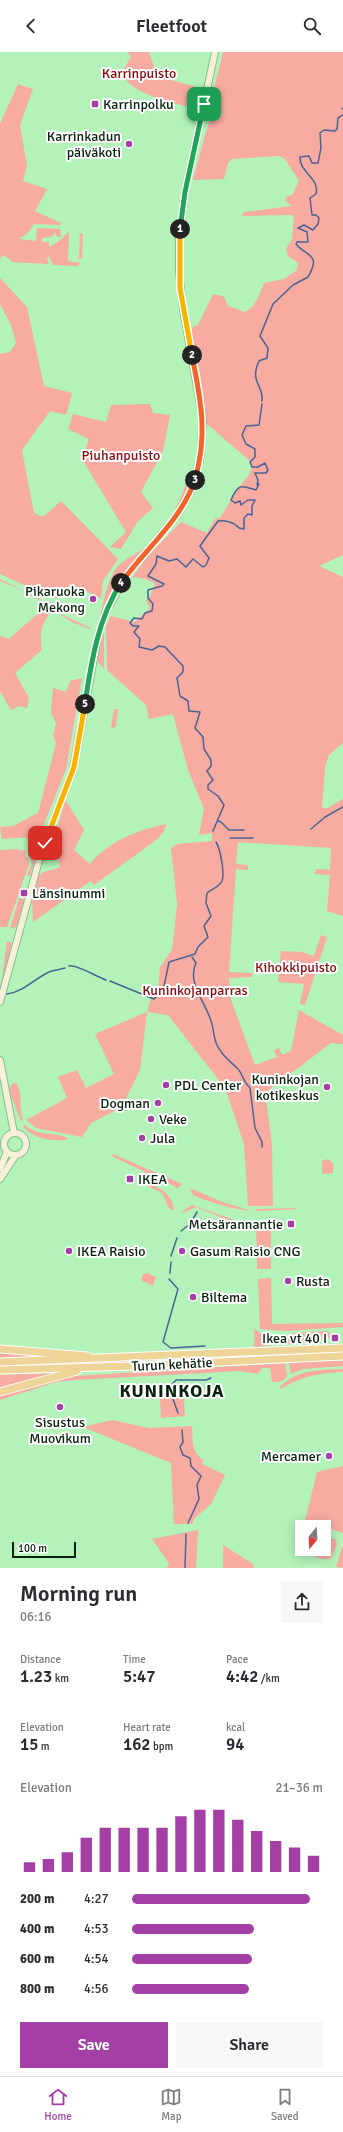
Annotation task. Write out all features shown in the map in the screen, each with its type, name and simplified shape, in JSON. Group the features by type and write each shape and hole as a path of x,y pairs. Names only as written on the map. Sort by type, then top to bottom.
{"highway":[{"path":"0,1343 14,1349"},
{"name":"Turun kehätie","path":"0,1362 343,1348"},
{"path":"0,1349 112,1358"},
{"name":"Turun kehätie","path":"0,1370 90,1368 343,1356"},
{"path":"0,1392 90,1368"}],"main road":[{"path":"45,843 74,767 98,636 106,612 127,575 177,515 190,493 200,461 203,421 183,309 179,271 179,241 185,192 215,52"},
{"path":"39,843 45,843 49,847 48,853 46,856 40,857 35,853 35,847 39,843"},
{"path":"0,1002 40,857"},
{"path":"0,1060 14,1133"},
{"path":"0,1170 7,1152 4,1142 8,1135 14,1133 23,1137 25,1142 24,1150 16,1155 0,1179"},
{"path":"7,1152 16,1155"}],"green space":[{"name":"Karrinpuisto","path":"128,52 149,52 157,76 200,88 196,109 142,92 133,86 126,80 122,72 131,57"},
{"name":"Kuninkojanparras","path":"223,52 343,52 343,555 319,566 343,577 343,743 329,755 325,767 322,808 328,808 343,799 343,916 327,911 330,875 315,874 316,869 330,870 331,848 238,842 236,864 248,865 248,870 236,869 229,972 252,973 252,977 229,978 231,1000 255,1065 277,1057 274,1050 279,1048 282,1055 291,1051 299,1010 343,1035 343,1044 331,1043 265,1093 272,1144 273,1206 248,1206 244,1144 225,1088 168,1015 147,1012 152,995 158,989 160,967 172,950 177,904 171,848 177,844 212,841 212,833 199,835 204,809 188,770 173,714 149,719 146,705 107,670 106,626 111,616 134,622 150,608 146,600 151,595 155,583 145,579 133,577 146,558 181,522 207,533 215,519 221,517 235,492 249,475 252,467 250,461 207,424 200,373 190,332 193,327 198,325 213,294 224,297 228,306 245,312 255,303 264,283 284,279 297,270 298,263 288,256 286,249 292,239 294,216 242,216 244,212 291,206 285,200 287,196 292,195 299,181 285,159 279,156 232,159 228,163 224,179 193,180 205,135 216,104 213,92"},
{"path":"18,84 33,89 20,125 27,166 23,181 47,189 35,211 61,223 61,225 34,224 28,233 19,239 36,241 37,228 60,229 61,237 57,237 55,232 51,237 42,238 42,242 49,242 49,247 69,232 68,261 80,263 78,266 53,265 49,256 47,258 49,264 12,262 10,259 2,255 0,260 0,124"},
{"path":"77,232 83,234 82,259 76,258 79,257 80,234"},
{"path":"0,278 27,307 44,386 72,393 66,415 50,411 22,450 34,513 43,517 61,501 118,559 103,581 101,598 71,584 55,599 49,593 46,595 0,574 0,354 10,352 16,343 11,325 0,304"},
{"name":"Piuhanpuisto","path":"150,404 153,413 170,415 163,451 141,492 153,508 138,521 121,549 110,547 126,532 82,459 89,439 68,429 73,414 106,422 111,405"},
{"path":"189,473 192,473 181,503 166,525 183,493"},
{"path":"148,545 124,574 100,617 107,587 115,570 122,562"},
{"path":"0,579 41,599 39,600 22,590 0,581"},
{"path":"45,607 51,612 43,625 41,638 42,650 15,673 29,698 27,708 19,706 11,710 0,691 0,636 9,639"},
{"path":"56,612 91,628 90,629 72,622"},
{"path":"104,628 104,669 97,661"},
{"path":"82,678 66,769 40,834 35,837 2,839 0,827 13,826 38,813 56,743 53,736 56,723 51,713 53,688 66,692 70,681"},
{"path":"114,709 118,709 116,726 113,728 111,727"},
{"path":"77,722 73,762 46,829 68,773"},
{"path":"65,799 84,830 74,850 90,864 115,843 135,833 166,824 161,835 152,843 94,885 91,881 33,922 32,903 35,883 42,873 60,867 55,838"},
{"path":"17,849 26,851 25,856 28,858 29,864 7,927 0,927 0,850"},
{"path":"28,852 33,855 34,862 30,876 27,875 32,863"},
{"path":"19,898 24,899 17,926 10,929"},
{"name":"Kihokkipuisto","path":"321,935 327,937 305,1005 300,1004 304,984 278,982 281,951 302,952 314,956"},
{"path":"7,941 12,943 0,992"},
{"path":"147,1012 140,1070 122,1107 91,1123 82,1137 36,1128 26,1120 67,1098 58,1077 77,1070 86,1088 114,1074 95,1034"},
{"path":"16,1083 20,1092 23,1120 21,1121 9,1089 12,1084"},
{"path":"25,1125 30,1129 41,1133 59,1135 69,1139 50,1140 37,1136 27,1130 23,1126"},
{"path":"113,1154 182,1184 178,1188 112,1156"},
{"path":"328,1159 333,1164 333,1173 322,1174 322,1161"},
{"path":"140,1180 157,1187 167,1194 173,1204 174,1211 169,1208 162,1193 139,1182"},
{"path":"190,1188 222,1202 252,1211 207,1201 193,1195"},
{"path":"192,1205 232,1219 233,1222 196,1207 182,1213"},
{"path":"295,1208 296,1209 256,1211 256,1209"},
{"path":"256,1226 274,1226 274,1230 271,1231 271,1251 257,1253"},
{"path":"271,1256 271,1269 257,1269 257,1257"},
{"path":"147,1273 156,1277 153,1286 141,1280 143,1274"},
{"path":"271,1278 272,1324 343,1323 343,1327 286,1331 260,1329 258,1279"},
{"path":"254,1328 261,1334 283,1336 282,1344 254,1347"},
{"path":"328,1331 330,1333 330,1338 286,1344 289,1335 294,1333"},
{"path":"0,1352 61,1357 0,1358"},
{"path":"328,1360 343,1361 343,1366 303,1369 291,1374 289,1363"},
{"path":"125,1361 125,1364 0,1367 0,1365"},
{"path":"285,1363 287,1376 283,1381 279,1382 272,1382 270,1368 262,1368 258,1374 240,1371 76,1380 56,1382 0,1400 0,1394 56,1379 76,1376"},
{"path":"343,1369 343,1372 311,1376 296,1381 281,1389 280,1387 287,1381 301,1374 317,1370"},
{"path":"57,1373 0,1389 0,1375"},
{"path":"183,1383 185,1416 161,1418 159,1384"},
{"path":"112,1420 149,1428 192,1426 195,1450 204,1460 202,1464 225,1475 211,1504 195,1518 192,1524 174,1524 171,1463 83,1427"},
{"path":"343,1466 343,1533 331,1529 331,1520 305,1520 317,1472"},
{"path":"198,1530 196,1568 167,1568 169,1563 152,1539"},
{"path":"331,1538 336,1540 337,1545 331,1558 320,1558 315,1556 331,1556"},
{"path":"223,1545 253,1564 254,1568 223,1568"},
{"path":"343,1546 343,1568 336,1567 342,1547"}],"waterway":[{"name":"KUNINKOJA","path":"262,401 261,391 256,379 256,368 259,361 267,358 268,348 260,336 273,304 293,285 308,277 313,264 313,259 311,256 296,244 297,242 308,242 307,232 298,228 304,225 313,230 318,224 319,218 316,215 312,215 310,198 316,194 315,184 303,167 300,157 309,156 312,163 318,163 321,148 320,133 324,130 335,131 337,129 338,118 343,115"},
{"name":"KUNINKOJA","path":"213,831 224,805 218,796 208,789 208,785 213,780 207,771 211,766 211,760 204,749 203,737 195,728 200,712 189,711 188,701 180,696 177,678 183,672 183,666 165,647 159,646 152,650 139,647 140,639 134,632 139,626 133,626 130,623 134,618 142,619 145,613 152,611 153,604 148,598 148,590 164,584 148,576 156,564 157,556 169,561 177,559 186,567 193,559 203,567 206,565 209,558 200,546 218,521 229,522 235,524 239,528 244,529 244,518 248,514 252,515 252,506 255,500 248,500 241,505 240,501 235,503 231,500 236,490 241,487 256,490 259,484 257,485 258,480 255,473 266,473 268,470 265,463 258,467 252,467 250,462 255,457 255,449 246,444 242,435 246,426 259,425 262,404"},
{"path":"311,829 325,817 343,807"},
{"path":"218,821 229,830 244,830"},
{"path":"230,838 253,838"},
{"name":"KUNINKOJA","path":"110,981 154,999 163,991 169,962 195,954 198,947 208,937 204,926 211,916 206,903 207,893 219,885 223,877 222,861 216,842"},
{"path":"192,957 196,963 194,970 195,984 211,1021 217,1045 223,1055 239,1070 245,1083 250,1088 255,1128 262,1142 262,1147"},
{"name":"KUNINKOJA","path":"69,966 81,969 106,980"},
{"name":"KUNINKOJA","path":"7,994 18,991 49,972 65,968"},
{"path":"181,1231 190,1224 197,1212"},
{"path":"171,1256 177,1238"},
{"path":"170,1273 171,1262"},
{"path":"169,1279 178,1289 163,1342 171,1348 205,1346"},
{"path":"178,1413 169,1388 176,1380 206,1380 211,1378"},
{"path":"182,1430 183,1442 180,1447 183,1455 190,1458 191,1466 201,1476 197,1485 199,1499 188,1523"},
{"path":"185,1568 186,1534"}],"place":[{"name":"Karrinpolku","path":"95,104"},
{"name":"Karrinkadun päiväkoti","path":"129,144"},
{"name":"Pikaruoka Mekong","path":"93,599"},
{"name":"Länsinummi","path":"24,893"},
{"name":"PDL Center","path":"166,1085"},
{"name":"Kuninkojan kotikeskus","path":"327,1087"},
{"name":"Dogman","path":"158,1103"},
{"name":"Veke","path":"151,1119"},
{"name":"Jula","path":"142,1138"},
{"name":"IKEA","path":"130,1179"},
{"name":"Metsärannantie","path":"291,1224"},
{"name":"IKEA Raisio","path":"69,1251"},
{"name":"Gasum Raisio CNG","path":"182,1251"},
{"name":"Rusta","path":"288,1281"},
{"name":"Biltema","path":"193,1297"},
{"name":"Ikea vt 40 I","path":"335,1338"},
{"name":"Sisustus Muovikum","path":"60,1407"},
{"name":"Mercamer","path":"329,1456"}],"district":[{"name":"KUNINKOJA","path":"172,1391"}],"route":[{"path":"45,843 74,767 98,636 106,612 113,596 124,579 158,540 185,503 194,482 200,461 203,421 180,288 179,241 185,192 204,104"}]}
